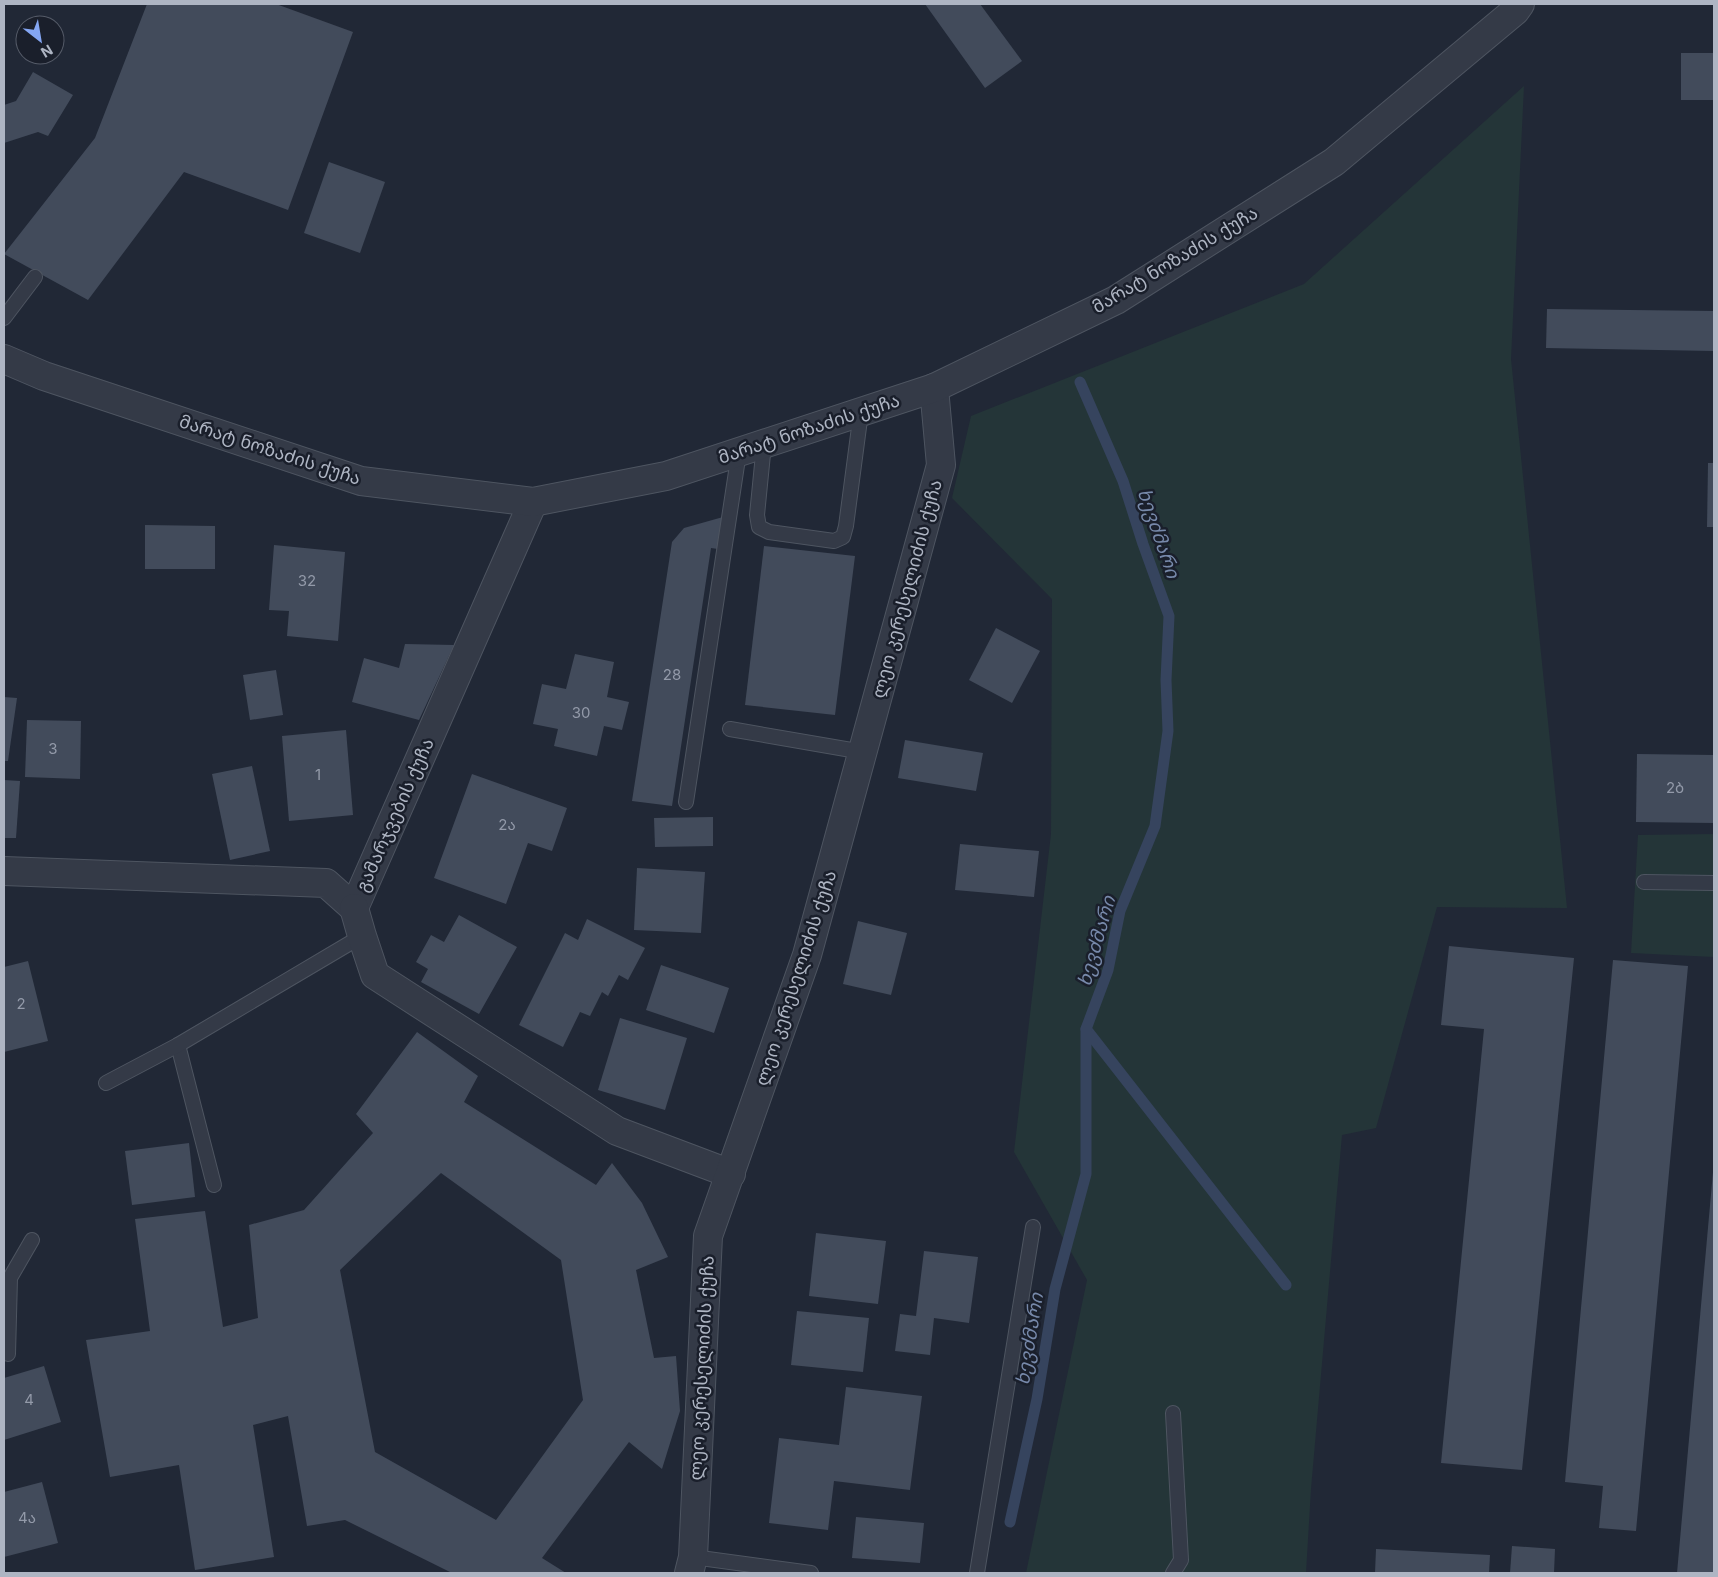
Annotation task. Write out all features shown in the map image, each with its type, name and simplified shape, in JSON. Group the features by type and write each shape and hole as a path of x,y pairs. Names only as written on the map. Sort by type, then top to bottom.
{"street":[{"name":"მარატ ნოზაძის ქუჩა","path":"4,359 44,376 361,482 533,502 666,476 934,388 1116,300 1334,162 1515,11 1520,4"},
{"name":"ლეო კერესელიძის ქუჩა","path":"691,1565 708,1236 807,955 941,465 934,388"},
{"name":"გამარჯვების ქუჩა","path":"4,871 326,884 354,908 533,502"},
{"path":"354,908 375,974 617,1131 731,1174"}],"lane":[{"path":"4,318 35,277"},
{"path":"751,448 757,515 760,527 769,532 834,541 843,536 846,526 861,412"},
{"path":"686,802 751,448"},
{"path":"730,729 863,752"},
{"path":"1644,882 1714,883"},
{"path":"106,1083 178,1046 362,936"},
{"path":"178,1046 214,1185"},
{"path":"977,1573 1033,1227"},
{"path":"8,1354 10,1278 32,1240"},
{"path":"1173,1413 1181,1560 1173,1573"},
{"path":"691,1565 810,1573"}],"shaded area":[{"path":"1524,86 1511,359 1567,908 1437,907 1376,1128 1342,1135 1311,1489 1306,1573 1026,1573 1087,1280 1014,1152 1051,834 1052,599 952,498 971,416 1304,284"},
{"path":"1714,834 1714,957 1631,953 1638,835"}],"building":[{"path":"147,4 276,4 353,32 288,210 184,172 88,300 4,254 95,138"},
{"path":"925,4 980,4 1022,61 985,88"},
{"path":"1681,53 1714,53 1714,100 1681,100"},
{"path":"33,72 73,95 48,136 38,132 4,143 4,105 16,101"},
{"path":"329,162 385,182 360,253 304,233"},
{"path":"1547,309 1714,311 1714,351 1546,348"},
{"path":"1708,463 1714,463 1714,527 1707,527"},
{"path":"723,517 718,549 711,548 672,806 632,801 672,542 684,528"},
{"path":"145,525 215,526 215,569 145,569"},
{"path":"274,545 345,552 338,641 287,636 289,611 269,610"},
{"path":"764,546 855,556 835,715 745,705"},
{"path":"996,628 1040,651 1012,703 969,680"},
{"path":"405,644 454,645 419,720 352,702 364,658 399,668"},
{"path":"575,654 614,662 607,697 629,702 622,730 604,726 597,756 554,746 558,729 533,724 542,684 566,689"},
{"path":"276,670 283,715 250,720 243,675"},
{"path":"4,697 17,698 8,761 4,761"},
{"path":"27,720 81,721 80,779 25,777"},
{"path":"346,730 353,815 289,821 282,736"},
{"path":"905,740 983,753 976,791 898,778"},
{"path":"1637,754 1714,755 1714,823 1636,822"},
{"path":"252,766 270,851 230,860 212,774"},
{"path":"472,774 567,808 552,851 528,843 506,904 434,878"},
{"path":"4,780 20,781 16,838 4,838"},
{"path":"713,817 713,846 655,847 654,818"},
{"path":"960,844 1039,851 1034,897 955,890"},
{"path":"637,868 705,872 701,933 634,930"},
{"path":"459,915 517,947 479,1014 421,982 428,969 416,962 431,935 444,942"},
{"path":"587,919 645,948 628,980 619,975 608,996 602,992 590,1016 580,1012 563,1047 519,1025 565,933 578,940"},
{"path":"858,921 907,933 891,995 843,984"},
{"path":"1449,946 1574,958 1522,1470 1441,1463 1484,1029 1441,1025"},
{"path":"1613,960 1688,966 1636,1531 1599,1528 1603,1486 1565,1482"},
{"path":"28,961 48,1041 4,1052 4,967"},
{"path":"661,965 729,988 714,1033 646,1010"},
{"path":"620,1018 687,1038 665,1110 598,1090"},
{"path":"417,1032 478,1076 464,1102 596,1185 612,1163 642,1203 668,1257 636,1270 654,1358 676,1356 680,1411 662,1469 629,1442 542,1558 566,1573 452,1573 345,1520 307,1526 288,1416 253,1425 274,1557 195,1570 179,1465 110,1477 86,1340 150,1331 135,1219 205,1211 223,1327 258,1318 249,1225 304,1210 373,1133 356,1114","holes":["441,1173 561,1260 583,1400 496,1520 375,1452 340,1270"]},
{"path":"189,1143 195,1197 132,1205 125,1151"},
{"path":"1713,1172 1714,1573 1677,1573"},
{"path":"816,1233 886,1241 878,1304 809,1296"},
{"path":"924,1251 978,1257 969,1323 934,1318 930,1355 895,1351 900,1314 916,1316"},
{"path":"797,1311 869,1318 863,1372 791,1365"},
{"path":"44,1366 61,1422 4,1440 4,1378"},
{"path":"846,1387 922,1396 910,1490 834,1481 828,1530 769,1523 779,1438 839,1445"},
{"path":"42,1482 58,1543 4,1557 4,1492"},
{"path":"856,1517 924,1523 920,1563 852,1558"},
{"path":"1512,1546 1555,1549 1554,1573 1510,1573"},
{"path":"1376,1549 1490,1555 1489,1573 1375,1573"}],"waterway":[{"name":"ხევძმარი","path":"1010,1522 1037,1399 1055,1289 1086,1174 1086,1029 1108,970 1120,911 1155,826 1168,731 1166,680 1169,616 1123,481 1080,382"},
{"path":"1086,1029 1286,1285"}]}
